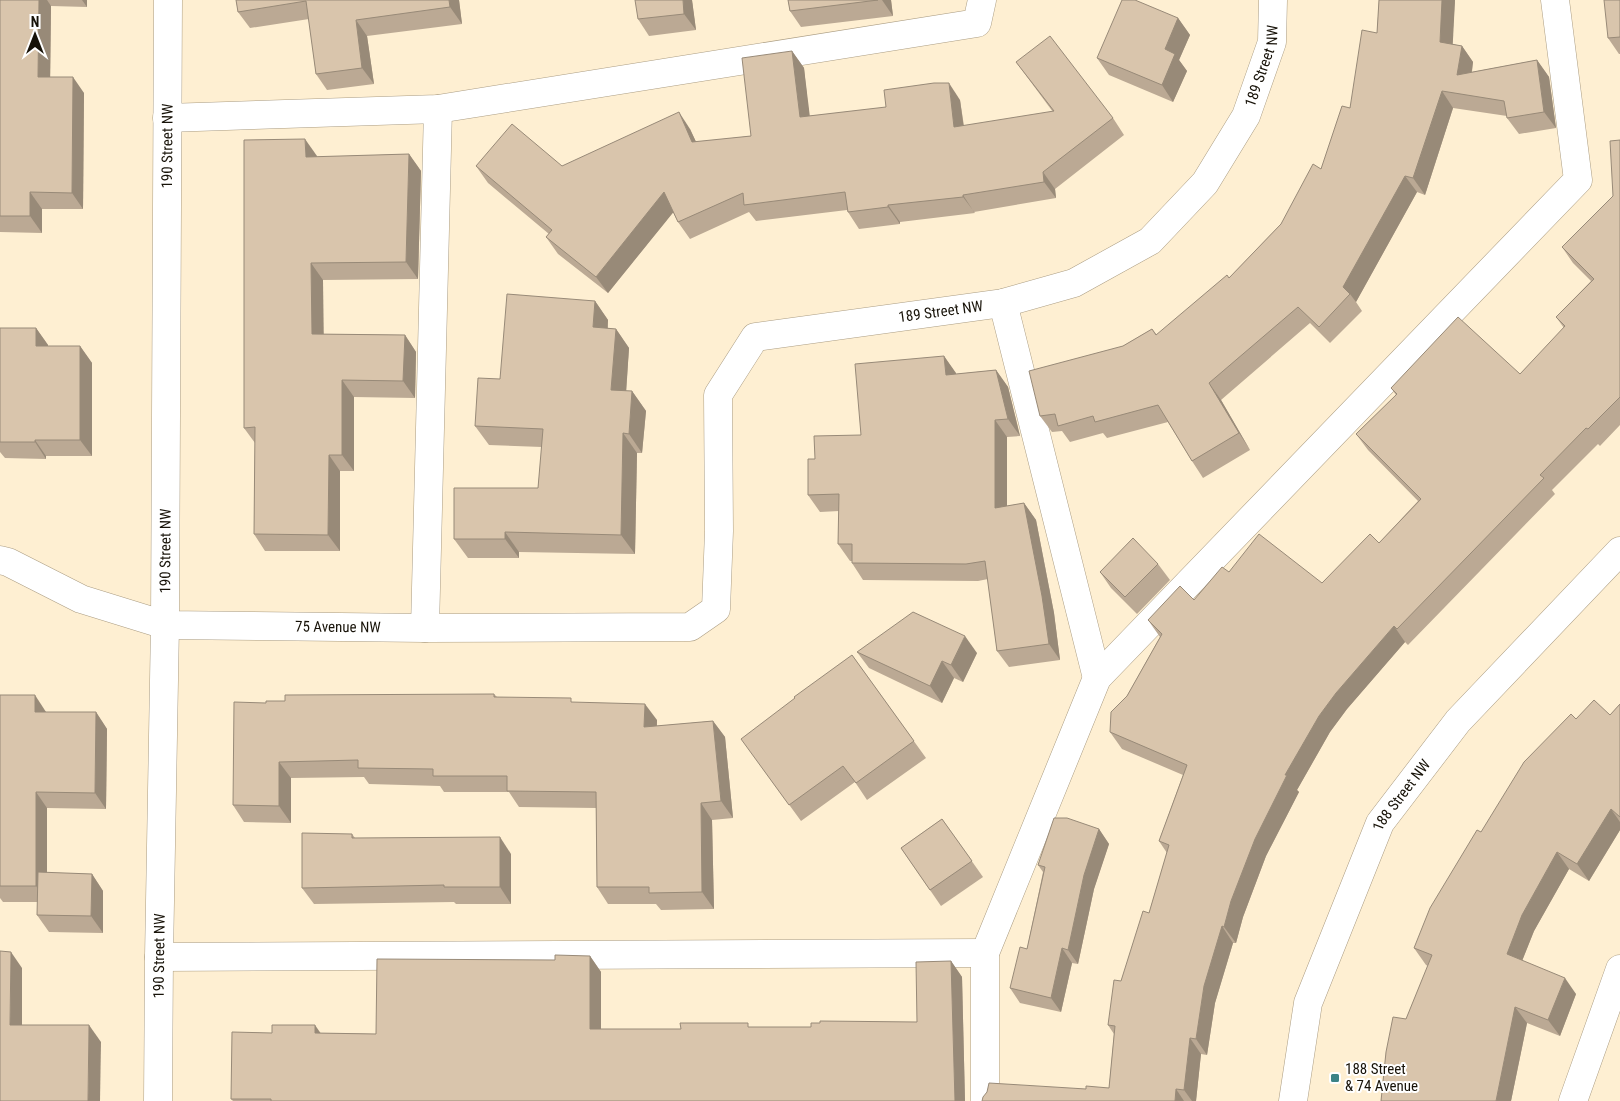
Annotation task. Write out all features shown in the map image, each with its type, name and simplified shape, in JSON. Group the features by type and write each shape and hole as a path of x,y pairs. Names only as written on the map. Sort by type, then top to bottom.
{"street":[{"name":"190 Street NW","path":"158,1101 165,625 168,0"},
{"path":"167,118 438,109 977,23 982,0"},
{"name":"189 Street NW","path":"690,628 716,609 719,531 718,395 755,336 1004,303 1074,283 1150,241 1205,183 1246,116 1272,42 1273,0"},
{"path":"985,1101 985,953 1097,678 1578,180 1555,0"},
{"path":"425,628 438,109"},
{"path":"1004,303 1097,678"},
{"name":"188 Street NW","path":"1293,1101 1308,1003 1380,823 1458,721 1619,555"},
{"name":"75 Avenue NW","path":"0,560 8,562 81,598 165,625 425,628 690,628"},
{"path":"159,957 985,953"},
{"path":"1573,1101 1620,968"}],"building":[{"path":"0,0 39,0 38,77 73,77 72,193 30,192 30,216 0,216"},
{"path":"236,0 449,0 450,7 356,20 362,68 316,74 306,1 238,12"},
{"path":"635,0 683,0 684,14 638,19"},
{"path":"788,0 878,0 790,11"},
{"path":"1122,0 1135,0 1178,18 1165,49 1175,54 1162,85 1097,58"},
{"path":"1379,0 1442,0 1440,42 1462,46 1457,75 1537,60 1544,112 1507,118 1504,101 1442,91 1413,178 1405,176 1343,287 1350,294 1319,327 1298,307 1209,383 1239,433 1192,461 1158,405 1095,422 1093,416 1058,426 1055,414 1040,416 1029,371 1123,346 1152,329 1156,335 1227,275 1229,278 1281,224 1313,164 1321,169 1342,106 1350,108 1362,30 1377,33"},
{"path":"1604,0 1620,0 1620,37 1608,38"},
{"path":"1050,36 1113,118 1043,172 1044,182 963,195 963,197 888,205 888,207 848,212 845,192 744,205 743,193 678,222 664,192 596,277 546,237 552,230 476,166 512,124 562,166 679,112 692,142 751,136 742,58 792,51 800,117 886,107 884,90 934,83 949,83 954,127 1054,111 1016,62"},
{"path":"305,139 306,157 409,154 406,262 311,263 312,334 405,335 403,381 342,380 342,455 329,455 328,535 254,534 255,427 244,428 244,140"},
{"path":"1620,140 1620,397 1588,429 1586,428 1540,475 1544,478 1397,629 1394,626 1336,693 1319,716 1285,775 1287,775 1255,839 1231,901 1204,986 1196,1039 1190,1038 1184,1090 1176,1089 1175,1101 982,1101 989,1083 1086,1089 1086,1086 1109,1088 1115,1026 1108,1025 1114,980 1121,981 1143,911 1149,913 1169,845 1159,841 1187,765 1110,732 1111,712 1127,696 1162,634 1148,620 1180,586 1194,600 1222,567 1229,572 1259,534 1322,583 1370,534 1379,543 1421,499 1356,434 1397,394 1391,388 1458,317 1520,374 1565,326 1556,317 1594,279 1562,247 1613,196 1610,141"},
{"path":"507,294 595,301 593,327 616,329 611,390 632,391 629,434 623,433 621,535 505,532 505,539 454,539 454,488 538,488 543,429 475,426 478,378 500,379"},
{"path":"0,328 36,328 36,346 80,346 80,440 0,442"},
{"path":"944,356 946,375 996,370 1008,419 995,420 995,508 1024,503 1049,644 997,651 985,561 966,564 852,563 852,544 838,544 839,494 808,495 808,459 815,459 814,436 861,435 855,364"},
{"path":"1133,538 1158,564 1125,597 1100,572"},
{"path":"913,612 965,636 951,665 942,661 930,686 857,652"},
{"path":"852,655 914,741 856,783 843,766 789,805 741,739 794,697"},
{"path":"494,694 494,697 571,698 571,702 645,704 644,727 713,721 721,801 701,803 702,892 649,893 649,887 597,887 596,792 507,791 507,776 433,776 433,769 358,768 358,760 279,762 279,806 233,805 234,702 266,703 266,701 285,701 285,695"},
{"path":"0,695 35,695 35,712 96,712 95,793 36,792 36,886 0,886"},
{"path":"1594,700 1610,715 1620,704 1620,817 1611,809 1577,864 1557,852 1522,915 1507,954 1565,978 1548,1020 1515,1007 1496,1101 1381,1101 1386,1052 1393,1017 1406,1019 1432,955 1414,948 1430,908 1477,830 1481,832 1524,762 1571,714 1576,719"},
{"path":"1054,818 1067,818 1099,829 1084,875 1068,950 1062,948 1051,998 1010,988 1020,947 1027,949 1045,867 1038,865"},
{"path":"942,819 972,861 930,890 901,848"},
{"path":"302,833 352,834 352,838 500,837 500,887 444,887 444,885 302,888"},
{"path":"38,872 92,874 91,916 37,915"},
{"path":"0,951 11,952 10,1025 89,1025 88,1101 0,1101"},
{"path":"555,955 590,956 590,1029 681,1029 680,1023 748,1023 748,1027 811,1027 811,1023 820,1023 820,1021 917,1022 916,962 951,961 955,1101 271,1101 271,1099 231,1099 232,1032 272,1033 272,1025 315,1025 315,1033 376,1034 377,959 555,960"}],"place":[{"name":"188 Street & 74 Avenue","path":"1335,1078"}]}
